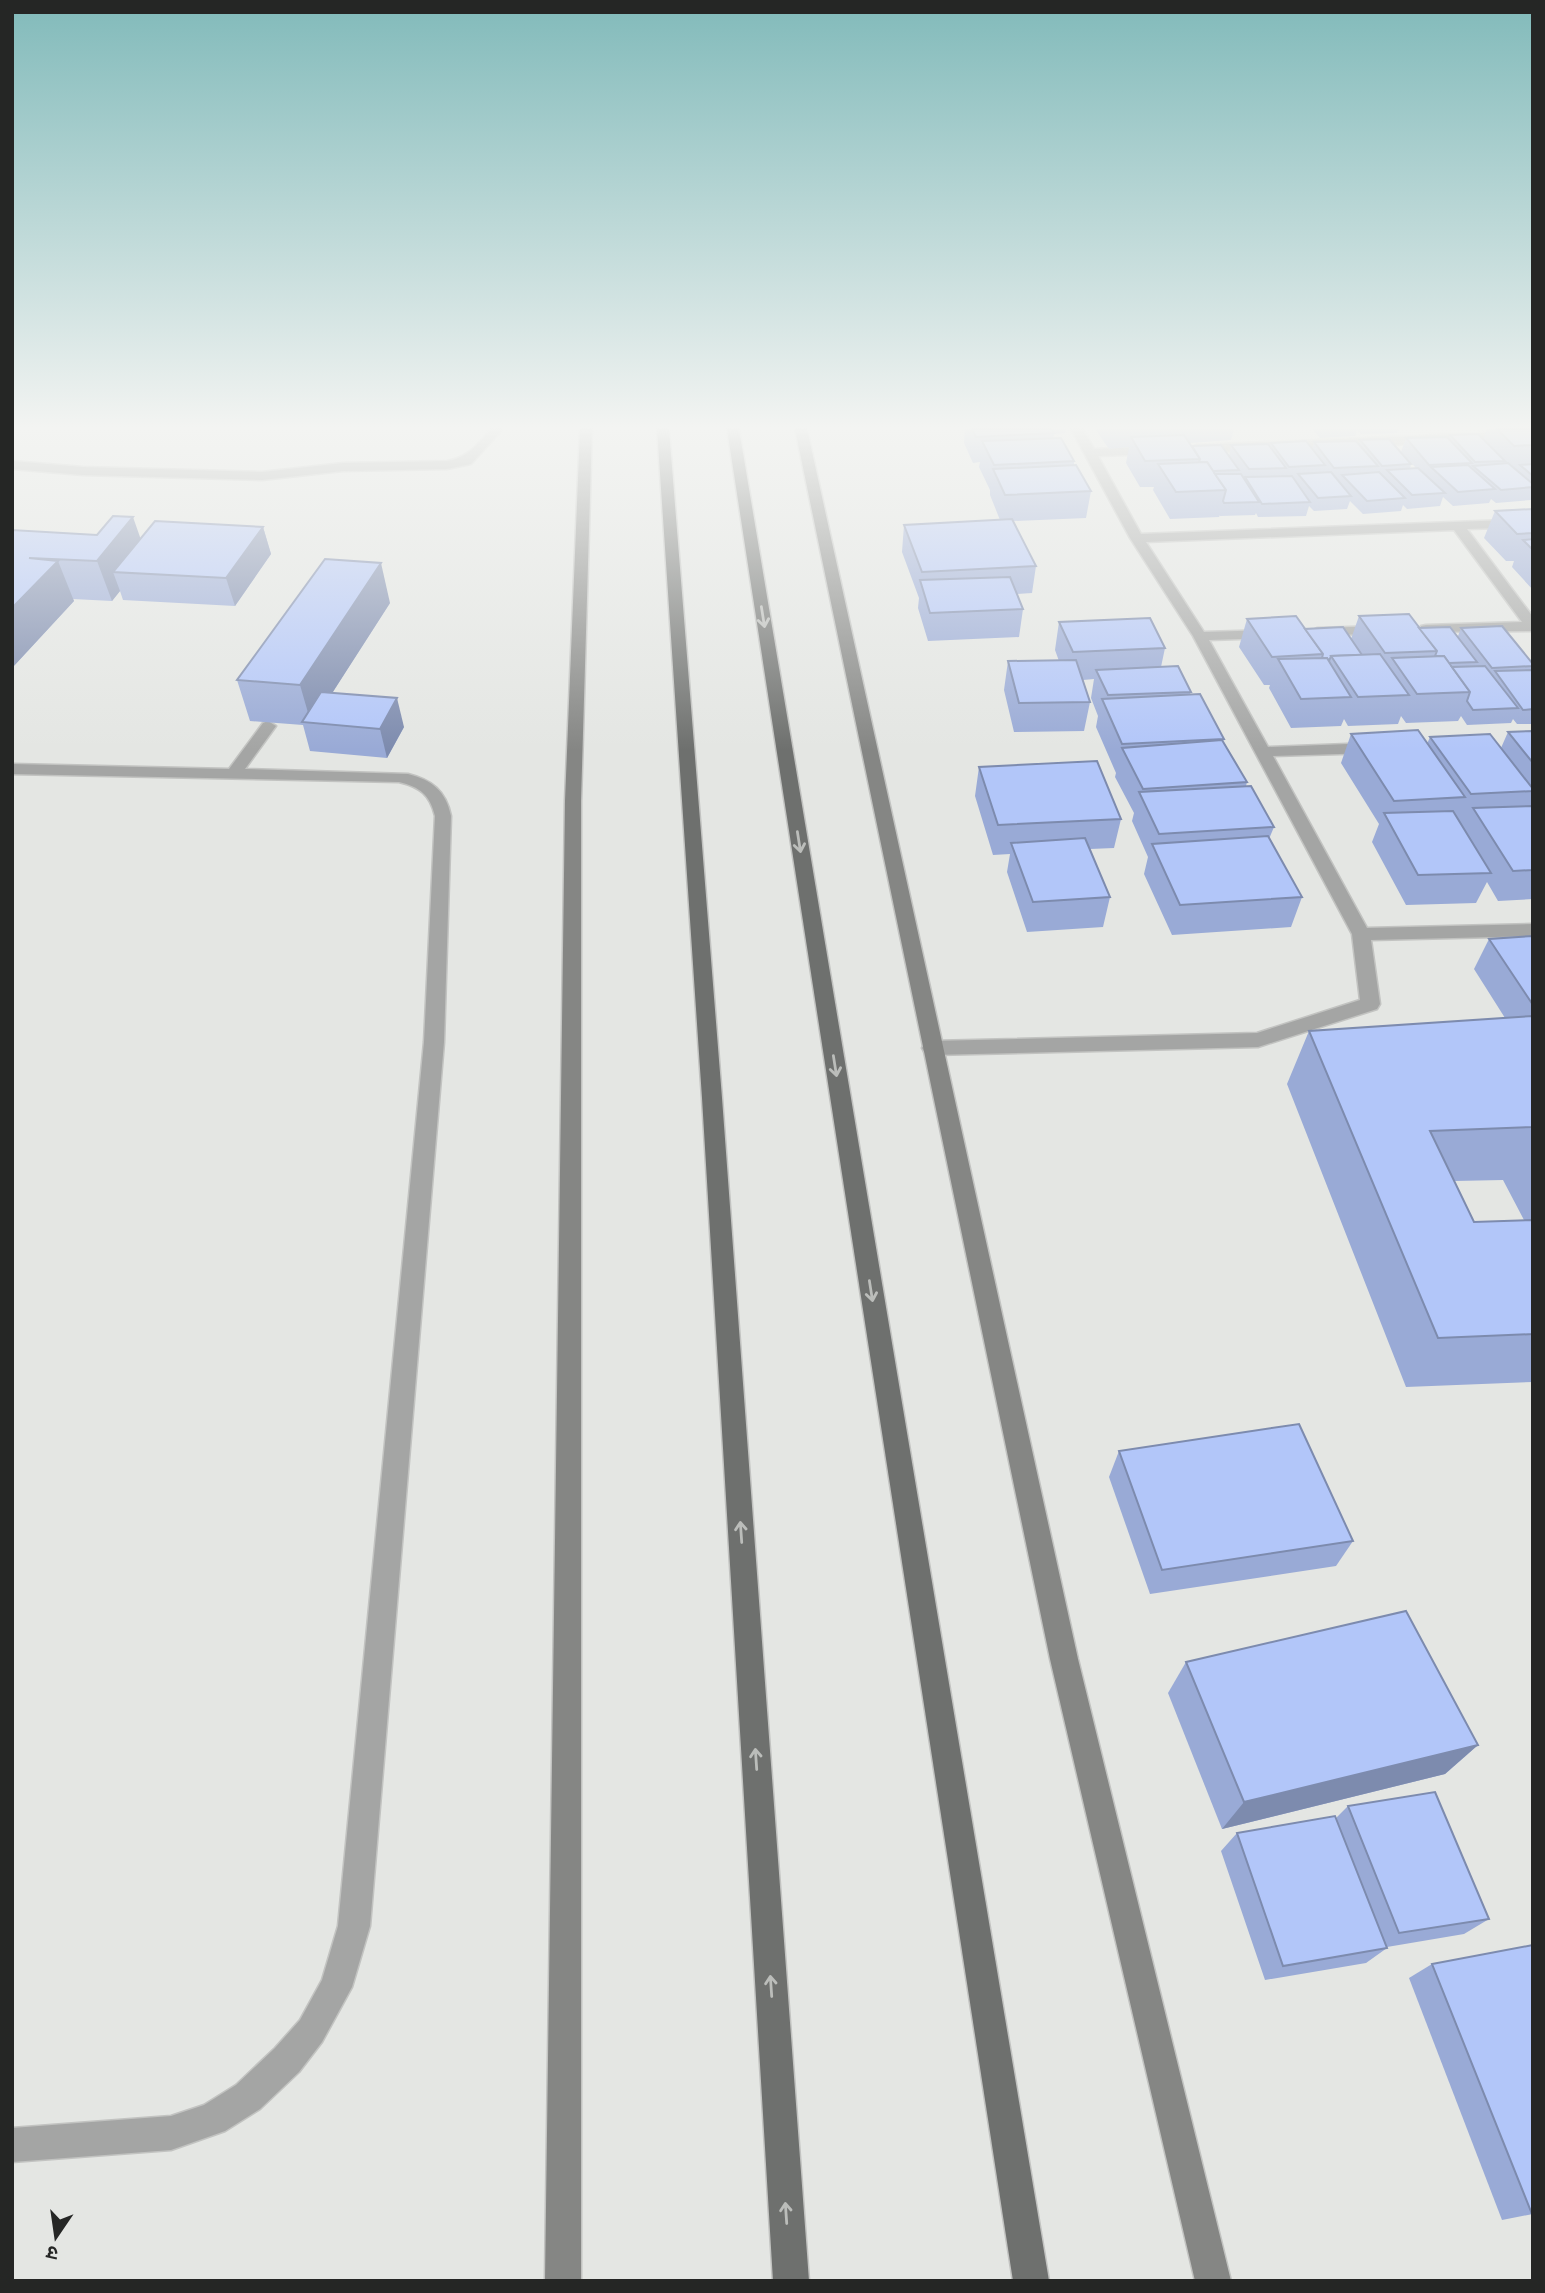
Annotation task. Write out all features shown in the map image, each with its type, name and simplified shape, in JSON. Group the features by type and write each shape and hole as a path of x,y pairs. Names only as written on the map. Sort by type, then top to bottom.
{"main road":[{"path":"671,536 712,1098 791,2281"},
{"path":"750,536 1031,2281"}],"street":[{"path":"564,2281 573,801 582,536"},
{"path":"824,536 1063,1659 1213,2281"},
{"path":"1137,538 1186,536"},
{"path":"1465,536 1532,626"},
{"path":"932,1048 1258,1040 1370,1004 1361,934 1200,636 1137,538"},
{"path":"1200,636 1532,626"},
{"path":"234,773 268,726"},
{"path":"1261,752 1383,748"},
{"path":"12,769 399,777 424,783 431,788 441,804 443,816 434,1042 354,1926 336,1987 311,2031 287,2060 248,2097 213,2119 171,2133 12,2145"},
{"path":"1361,934 1533,930"}],"building":[{"path":"12,536 117,536 97,561 29,558 58,561 12,608"},
{"path":"143,536 256,536 226,578 113,572"},
{"path":"908,536 1021,536 1036,566 922,572"},
{"path":"1533,539 1533,550 1523,540"},
{"path":"325,559 381,563 300,685 237,680"},
{"path":"1010,577 1023,609 930,613 920,580"},
{"path":"1409,614 1437,651 1385,653 1359,616"},
{"path":"1296,616 1323,654 1272,657 1247,619"},
{"path":"1150,618 1165,648 1073,652 1059,622"},
{"path":"1502,626 1533,666 1492,668 1461,628"},
{"path":"1343,627 1362,655 1331,656 1329,661 1322,658 1323,654 1305,629"},
{"path":"1450,627 1477,662 1449,663 1444,656 1435,656 1437,651 1419,628"},
{"path":"1380,654 1409,695 1358,697 1331,656"},
{"path":"1444,656 1470,692 1417,694 1392,658"},
{"path":"1327,658 1351,697 1301,699 1278,659"},
{"path":"1076,660 1090,702 1019,703 1008,661"},
{"path":"1178,666 1191,692 1108,695 1096,670"},
{"path":"1485,666 1518,708 1473,710 1467,701 1470,692 1452,667"},
{"path":"1533,670 1533,709 1523,710 1495,671"},
{"path":"321,692 397,698 380,729 302,722"},
{"path":"1200,694 1224,739 1122,744 1102,699"},
{"path":"1418,730 1465,797 1394,801 1351,734"},
{"path":"1533,731 1533,763 1508,732"},
{"path":"1490,734 1533,791 1471,794 1430,737"},
{"path":"1222,740 1247,782 1143,789 1122,748"},
{"path":"1097,761 1121,819 998,825 979,767"},
{"path":"1251,786 1274,827 1159,834 1139,792"},
{"path":"1533,806 1533,870 1513,871 1473,808"},
{"path":"1453,811 1491,873 1418,875 1384,813"},
{"path":"1268,836 1302,897 1180,905 1152,844"},
{"path":"1085,838 1110,897 1033,902 1011,843"},
{"path":"1533,936 1533,1005 1489,939"},
{"path":"1533,1016 1533,1127 1430,1131 1474,1222 1533,1220 1533,1334 1438,1338 1309,1031"},
{"path":"1299,1424 1353,1541 1162,1570 1119,1451"},
{"path":"1406,1611 1478,1745 1244,1802 1186,1662"},
{"path":"1435,1792 1489,1919 1399,1933 1348,1806"},
{"path":"1335,1816 1387,1948 1283,1966 1237,1833"},
{"path":"1533,1945 1533,2214 1532,2214 1432,1964"}]}
